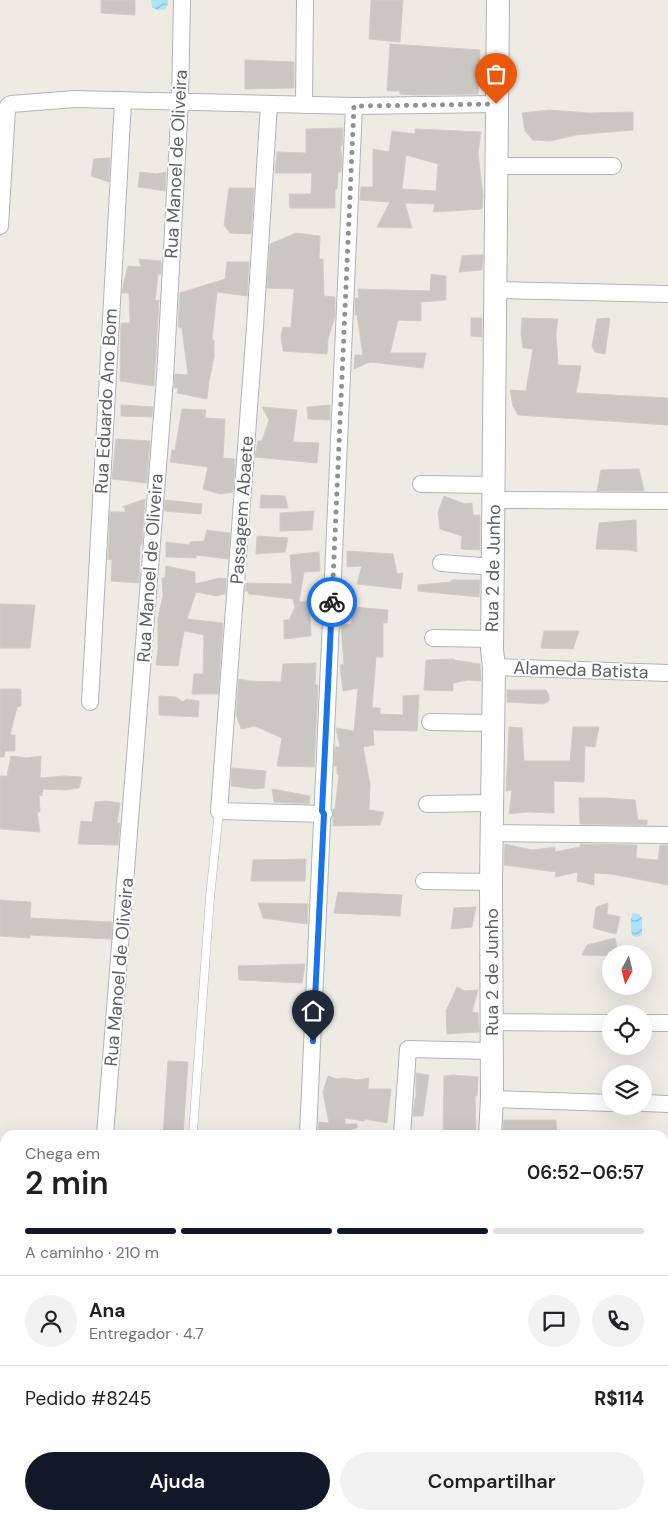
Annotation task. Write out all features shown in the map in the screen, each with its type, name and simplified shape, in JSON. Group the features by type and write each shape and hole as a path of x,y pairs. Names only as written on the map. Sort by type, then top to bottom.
{"street":[{"name":"Rua Manoel de Oliveira","path":"105,1130 164,387 180,101 182,0"},
{"path":"304,105 305,0"},
{"name":"Rua 2 de Junho","path":"490,1130 492,1099 491,882 493,833 498,0"},
{"path":"0,226 7,109 11,104 75,99 354,106 496,104"},
{"name":"Rua Eduardo Ano Bom","path":"90,702 123,101"},
{"name":"Passagem Abaete","path":"219,812 255,327 269,104"},
{"path":"308,1130 324,814 322,811 341,428 354,106"},
{"path":"496,166 613,166"},
{"path":"495,290 668,294"},
{"path":"421,484 494,492 668,501"},
{"path":"441,563 494,567"},
{"path":"433,638 493,639"},
{"name":"Alameda Batista","path":"494,667 668,673"},
{"path":"430,722 493,723"},
{"path":"427,804 492,803"},
{"path":"219,812 324,814"},
{"path":"493,833 668,835"},
{"path":"424,880 491,882"},
{"path":"492,1022 602,1023"},
{"path":"652,1023 668,1023"},
{"path":"402,1130 408,1049 492,1050"},
{"path":"492,1099 602,1102"},
{"path":"652,1104 668,1104"}],"lane":[{"path":"193,1130 210,897 219,812"}],"water":[{"path":"151,0 168,0 168,4 165,9 157,10 152,7"},
{"path":"633,913 639,914 642,918 642,934 638,937 633,936 631,931"}],"building":[{"path":"101,0 135,0 135,15 101,13"},
{"path":"371,0 403,0 400,42 369,39"},
{"path":"390,44 480,50 478,94 417,95 400,94 399,91 387,91"},
{"path":"245,60 294,62 294,88 245,89"},
{"path":"549,110 589,113 633,112 633,130 576,135 550,141 533,140 525,131 522,113"},
{"path":"343,128 342,146 340,146 342,158 341,172 338,172 337,189 335,189 335,208 290,208 289,194 311,194 312,173 275,173 277,152 306,153 306,129"},
{"path":"415,129 481,132 478,153 483,196 482,209 433,212 435,204 405,203 412,228 377,227 390,202 360,200 361,187 373,187 373,149 389,152 392,131 415,134","holes":["406,155 438,164 436,191 402,189"]},
{"path":"110,158 109,182 91,176 94,159"},
{"path":"140,172 156,174 166,172 165,191 138,187"},
{"path":"229,188 254,188 251,234 230,233 224,225"},
{"path":"296,233 320,236 319,259 323,259 324,296 335,297 335,316 328,339 327,354 283,351 281,336 283,327 291,328 294,289 267,288 270,244"},
{"path":"483,255 482,270 459,272 462,256"},
{"path":"139,259 161,261 161,274 158,274 155,301 159,300 154,386 120,381 121,323 130,323 129,293 122,293 128,266 141,267"},
{"path":"227,262 249,262 247,296 217,292 212,340 214,340 214,357 207,399 177,393 178,388 174,388 175,374 188,375 182,328 178,327 180,293 225,279"},
{"path":"431,274 446,276 446,300 421,302 421,321 398,320 390,353 426,353 423,368 370,362 354,369 355,355 363,355 357,315 355,315 355,298 359,298 358,289 430,291"},
{"path":"471,318 482,318 482,337 471,336"},
{"path":"522,318 558,319 556,334 558,365 581,366 576,393 668,398 668,425 518,415 513,406 510,390 526,391 533,349 523,348 521,334"},
{"path":"610,318 605,354 595,352 592,346 597,319"},
{"path":"121,405 153,407 152,417 121,416"},
{"path":"330,405 330,420 308,419 307,407"},
{"path":"262,407 297,410 293,442 319,443 317,463 255,457 258,441 262,441 269,420"},
{"path":"182,409 206,410 205,418 225,419 223,458 235,459 233,492 220,494 203,489 208,467 170,462 172,450 175,450"},
{"path":"116,439 150,441 147,483 112,479"},
{"path":"639,469 644,491 597,491 601,470"},
{"path":"261,495 285,496 288,508 260,508"},
{"path":"444,496 465,504 472,503 473,515 480,515 480,550 461,549 462,536 440,529 438,512"},
{"path":"145,499 142,544 140,546 139,583 111,581 112,559 108,560 110,512 125,512 125,507 122,507"},
{"path":"165,500 202,504 201,514 164,511"},
{"path":"314,511 312,530 280,531 280,513"},
{"path":"636,520 637,552 596,549 599,523"},
{"path":"207,530 230,533 228,559 196,555 196,558 166,557 166,542 190,545 190,542 204,541"},
{"path":"257,536 288,538 285,552 256,554"},
{"path":"347,551 393,554 397,574 403,573 401,589 357,584 362,566 347,567"},
{"path":"319,552 320,571 304,572 299,602 319,601 318,615 310,615 311,636 284,639 284,620 289,620 295,607 293,599 249,594 248,591 245,591 246,583 292,584 290,555"},
{"path":"166,566 195,572 195,584 220,578 226,579 225,594 216,596 196,592 187,619 223,623 218,694 192,694 194,674 203,674 204,635 184,631 178,666 156,665 158,618 163,595 162,578 165,578"},
{"path":"451,580 480,580 479,597 418,591 418,585 451,582"},
{"path":"0,604 35,605 30,648 0,648"},
{"path":"353,607 388,610 387,623 383,623 383,657 376,657 372,708 380,708 380,714 403,715 403,696 419,695 417,731 373,730 374,745 363,747 370,784 369,810 384,812 380,825 333,826 333,809 335,809 339,775 337,774 337,766 334,766 335,747 340,747 336,728 354,731 358,688 343,691 340,665 344,664 341,625 351,624"},
{"path":"544,631 579,631 573,649 541,648"},
{"path":"454,659 480,664 481,681 468,680 453,683 453,691 424,690 426,660"},
{"path":"316,663 315,685 318,685 314,767 277,766 282,738 255,726 241,729 236,714 239,679 281,682 283,664"},
{"path":"0,689 21,689 21,706 17,707 10,735 15,735 15,751 5,751 4,757 0,757"},
{"path":"507,690 546,690 549,701 543,704 507,702"},
{"path":"159,696 176,697 183,702 186,699 199,701 198,717 159,715"},
{"path":"509,727 522,728 524,761 570,761 573,727 599,727 595,747 585,746 584,782 554,781 554,813 529,812 509,814 512,790 506,791"},
{"path":"11,756 27,758 41,756 40,778 82,777 79,788 66,790 43,789 42,796 39,795 40,812 37,812 40,832 0,829 0,776 7,776"},
{"path":"232,768 266,771 264,788 255,789 231,786"},
{"path":"272,789 310,796 309,804 274,802"},
{"path":"579,798 635,800 638,820 647,820 647,825 580,824"},
{"path":"95,802 120,803 117,823 120,823 118,845 78,844 81,821 92,822"},
{"path":"505,844 532,850 555,847 555,852 580,847 580,844 637,845 636,858 658,860 660,845 668,845 668,885 611,874 594,873 594,885 577,881 578,872 555,877 556,872 504,865"},
{"path":"306,859 305,881 251,881 253,860"},
{"path":"338,892 402,895 400,916 334,913"},
{"path":"0,900 31,902 30,918 112,922 111,939 30,935 30,938 0,936"},
{"path":"258,903 308,904 307,924 263,918"},
{"path":"608,903 607,914 620,917 616,934 593,928 596,907"},
{"path":"476,907 472,927 451,929 454,908"},
{"path":"615,938 616,945 602,945 602,956 582,955 587,945"},
{"path":"305,964 302,983 239,980 238,966"},
{"path":"457,987 465,991 478,990 472,1012 478,1013 479,1032 447,1034 446,1011"},
{"path":"168,1061 188,1062 183,1130 163,1130"},
{"path":"416,1073 429,1075 423,1116 413,1116 416,1098"},
{"path":"328,1076 337,1079 357,1080 369,1078 368,1089 391,1089 387,1123 345,1118 345,1124 357,1124 357,1128 349,1130 318,1130 319,1122 329,1123 323,1092"},
{"path":"444,1076 478,1077 477,1096 475,1096 476,1130 443,1130"},
{"path":"504,1120 556,1120 557,1130 503,1130"}],"way so far":[{"path":"332,602 354,106 496,104"}],"route":[{"path":"313,1041 332,602"}]}
